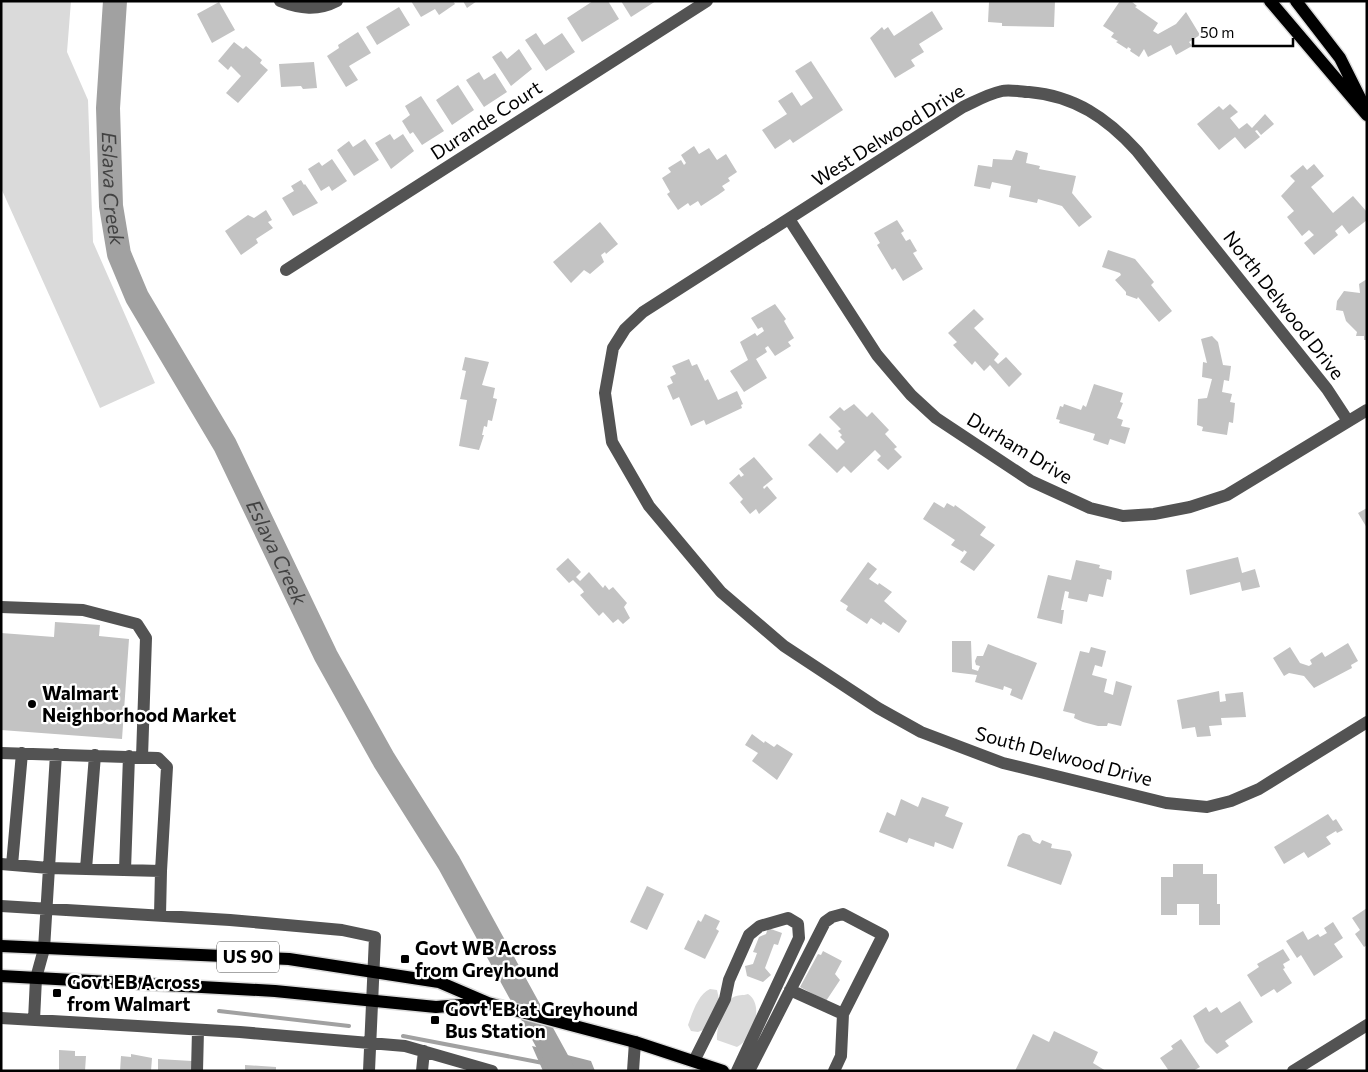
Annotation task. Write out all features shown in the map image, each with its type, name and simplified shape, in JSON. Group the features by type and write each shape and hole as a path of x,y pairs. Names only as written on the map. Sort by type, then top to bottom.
{"main road":[{"path":"1270,1 1367,115"},
{"path":"1296,1 1340,58 1367,110"},
{"name":"US 90","path":"1,946 289,959 439,982 488,1003 635,1042 723,1071"},
{"name":"US 90","path":"1,976 275,991 436,1007 488,1003"}],"street":[{"path":"280,1 307,10 327,6 337,1"},
{"name":"Durande Court","path":"286,270 707,1"},
{"name":"West Delwood Drive","path":"625,329 643,312 963,107 1005,90 1044,93 1066,99 1090,109 1115,127 1137,150 1188,214"},
{"name":"North Delwood Drive","path":"1188,214 1327,389 1348,421"},
{"name":"Durham Drive","path":"789,219 877,354 911,395 936,418 1031,481 1090,508 1123,516 1154,514 1200,504 1228,495 1367,410"},
{"name":"South Delwood Drive","path":"625,329 614,348 607,371 605,394 608,417 612,442 649,506 721,592 784,646 850,691 921,732 1003,763 1166,804 1208,807 1231,802 1259,789 1367,722"},
{"path":"1,607 83,610 137,624 146,638 125,870"},
{"path":"1,752 158,758 166,767 160,915"},
{"path":"22,753 7,864 49,868 161,871"},
{"path":"34,1020 36,978 44,949 56,754"},
{"path":"86,869 95,755"},
{"path":"1,906 160,915 342,930 375,937 369,1071"},
{"path":"749,1071 825,922 832,917 843,914 883,934 842,1014 841,1056 834,1071"},
{"path":"694,1061 725,998 729,980 749,935 760,926 788,918 798,924 799,938 737,1071"},
{"path":"790,990 842,1014"},
{"path":"1,1018 198,1030 405,1046 492,1071"},
{"path":"1292,1071 1367,1025"},
{"path":"197,1071 198,1030"},
{"path":"633,1071 635,1042"},
{"path":"422,1071 424,1051"}],"shaded area":[{"path":"1,1 71,1 67,52 88,100 93,242 155,383 100,408 1,188"},
{"path":"710,989 717,990 719,999 703,1030 698,1032 691,1031 688,1025 694,1010 702,995"},
{"path":"748,994 756,1006 756,1013 755,1022 748,1037 737,1047 717,1040 721,1018 729,1001 734,997"},
{"path":"532,1046 591,1061 595,1071 543,1071"}],"building":[{"path":"411,1 453,1 455,4 439,15 435,9 421,17"},
{"path":"463,1 477,1 467,8"},
{"path":"593,1 608,1 619,19 582,42 567,18"},
{"path":"621,1 656,1 631,17"},
{"path":"1055,1 1054,27 1002,26 1002,23 988,22 989,2"},
{"path":"1120,1 1131,1 1137,6 1135,7 1158,23 1153,31 1158,34 1176,24 1186,12 1200,35 1189,42 1192,46 1176,55 1171,45 1148,57 1144,49 1139,57 1130,51 1131,49 1128,47 1127,49 1116,42 1118,41 1111,37 1114,33 1103,26"},
{"path":"219,2 235,30 212,43 197,14"},
{"path":"399,7 410,25 377,45 366,27"},
{"path":"932,11 943,29 919,44 924,52 911,60 915,66 895,78 870,38 882,27 884,30 888,27 894,36"},
{"path":"358,32 371,53 349,66 358,80 346,87 327,56 339,48 338,45"},
{"path":"536,33 544,45 562,33 575,52 546,71 525,40"},
{"path":"234,42 243,49 246,46 262,60 260,63 268,70 238,103 226,93 241,76 231,66 228,70 218,61"},
{"path":"519,49 532,69 511,86 492,57 501,51 507,59"},
{"path":"811,61 843,110 793,143 790,139 775,149 762,130 787,114 778,101 792,92 801,106 813,98 795,71"},
{"path":"314,62 317,88 303,89 301,86 281,87 279,64"},
{"path":"479,72 484,80 495,73 507,92 484,107 466,80"},
{"path":"458,85 474,110 452,125 436,100"},
{"path":"421,96 444,131 422,145 413,132 410,134 402,121 410,115 405,106"},
{"path":"1230,104 1238,112 1230,118 1239,129 1247,123 1252,128 1265,114 1274,124 1261,135 1257,130 1255,131 1260,137 1245,149 1235,137 1219,150 1197,124 1219,106 1223,110"},
{"path":"390,134 394,140 403,134 414,151 391,169 375,143"},
{"path":"365,139 379,160 354,176 337,150 349,141 353,147"},
{"path":"694,146 699,154 709,148 717,160 726,154 737,172 728,178 730,181 722,186 725,190 701,206 698,201 690,206 688,203 678,210 667,194 670,192 662,178 671,172 668,168 681,160 684,165 686,163 681,155"},
{"path":"1016,150 1028,153 1026,163 1040,166 1039,169 1076,176 1072,193 1092,217 1079,227 1062,206 1038,199 1037,203 1009,197 1011,186 992,182 990,189 974,186 978,165 992,167 993,159 1012,160"},
{"path":"332,159 347,181 332,191 329,186 321,191 308,169 319,162 322,166"},
{"path":"1314,164 1324,176 1311,187 1333,213 1353,196 1367,212 1367,220 1349,234 1342,225 1335,231 1338,235 1314,255 1304,243 1314,235 1309,230 1302,236 1287,217 1294,211 1281,196 1295,181 1290,176 1303,165 1307,170"},
{"path":"301,180 318,203 293,216 282,198 294,191 291,186"},
{"path":"266,210 272,220 268,222 273,228 256,239 258,243 241,255 225,231 248,215 254,218"},
{"path":"897,220 904,231 901,233 906,241 910,239 917,251 913,253 923,269 903,281 895,268 892,270 877,245 880,243 874,233"},
{"path":"600,222 618,244 606,254 605,252 601,255 604,262 590,274 584,270 571,283 553,262"},
{"path":"1108,250 1135,259 1154,282 1151,285 1172,311 1159,322 1138,297 1137,299 1126,295 1126,292 1115,280 1121,275 1120,273 1102,267"},
{"path":"1367,279 1367,340 1364,340 1364,336 1356,336 1357,332 1346,321 1343,311 1336,310 1337,301 1344,291 1360,293 1359,284"},
{"path":"775,304 786,319 784,321 794,338 788,342 791,346 775,356 768,346 765,348 767,352 756,359 767,378 744,392 730,371 748,360 740,342 755,333 757,336 764,331 762,327 758,329 751,318"},
{"path":"974,309 984,319 974,328 999,354 994,360 998,364 1006,357 1022,374 1009,387 990,365 984,371 975,361 972,365 953,345 957,342 948,333"},
{"path":"1212,336 1218,342 1223,365 1231,366 1229,381 1224,380 1222,392 1232,394 1230,402 1235,403 1233,423 1229,422 1227,435 1202,431 1203,427 1197,425 1198,399 1207,398 1212,379 1202,377 1203,362 1207,363 1201,339"},
{"path":"465,357 489,362 482,385 495,388 493,398 497,399 492,421 488,420 487,427 484,426 482,435 484,435 479,450 459,446 467,400 460,399 466,371 462,370"},
{"path":"689,359 692,366 697,364 705,381 708,379 718,400 737,391 743,404 741,405 742,408 706,425 704,420 691,426 679,397 673,400 667,386 673,383 670,377 676,374 672,366"},
{"path":"1094,384 1123,393 1120,402 1123,403 1117,418 1123,420 1121,426 1130,428 1125,444 1110,439 1108,445 1093,440 1095,434 1059,423 1060,420 1056,419 1060,406 1063,407 1064,404 1081,410 1083,405 1086,407"},
{"path":"854,404 867,417 872,412 889,430 885,434 897,447 894,449 902,457 888,470 877,460 881,456 875,450 851,473 844,466 837,473 808,445 820,433 837,450 845,442 840,437 842,435 838,431 841,429 829,417 840,407 844,411"},
{"path":"754,457 773,479 763,487 764,489 767,486 777,498 759,514 756,509 750,514 740,502 743,499 729,483 739,474 741,477 744,475 739,469"},
{"path":"934,502 944,508 947,503 954,507 955,505 986,527 980,535 995,545 974,571 960,562 967,552 964,550 963,552 951,545 955,540 923,519"},
{"path":"1367,508 1367,528 1358,513"},
{"path":"1238,557 1242,573 1255,569 1260,587 1242,591 1240,582 1190,595 1186,570"},
{"path":"568,558 581,572 576,577 580,581 589,572 603,588 605,585 609,590 613,587 627,603 624,607 630,618 623,624 618,619 613,623 603,612 599,616 580,595 584,592 582,589 573,580 569,583 556,569"},
{"path":"1076,560 1100,565 1099,568 1112,571 1111,580 1107,579 1103,597 1089,594 1087,602 1068,598 1069,592 1065,591 1061,610 1064,610 1062,624 1037,618 1048,575 1071,580"},
{"path":"868,562 877,569 869,579 892,592 884,601 907,621 899,633 883,622 881,625 871,618 867,624 846,610 848,606 840,601"},
{"path":"55,622 100,625 99,636 129,639 122,739 1,730 1,633 54,637"},
{"path":"952,641 971,641 972,669 978,671 980,666 976,665 975,661 977,656 983,656 988,644 1037,663 1022,700 1010,695 1012,689 1004,686 1003,690 975,682 977,675 952,672"},
{"path":"1348,643 1358,661 1351,665 1352,668 1314,688 1304,676 1289,673 1284,676 1273,658 1290,647 1300,663 1309,666 1312,664 1310,660 1322,652 1325,657"},
{"path":"1091,647 1106,651 1102,667 1095,665 1092,675 1107,679 1104,692 1113,695 1116,681 1132,686 1121,726 1108,723 1107,726 1098,726 1083,722 1074,718 1075,714 1063,711 1080,651 1089,653"},
{"path":"1219,691 1220,702 1226,701 1225,694 1243,692 1246,717 1221,718 1222,725 1209,726 1211,736 1197,737 1195,727 1182,729 1177,700"},
{"path":"752,734 764,743 765,741 774,747 777,744 793,754 777,780 752,761 758,753 745,745"},
{"path":"922,797 949,807 945,816 963,823 953,849 935,842 934,847 909,838 907,843 879,832 887,812 895,816 901,799 918,807"},
{"path":"1328,814 1333,821 1336,819 1343,830 1337,833 1336,831 1326,837 1331,844 1308,858 1304,852 1284,864 1274,847"},
{"path":"1023,833 1030,835 1033,841 1040,844 1042,840 1052,844 1051,848 1070,851 1072,855 1061,885 1007,866 1018,836"},
{"path":"1173,864 1203,864 1203,874 1217,874 1217,904 1220,904 1220,925 1199,925 1199,904 1177,904 1177,915 1161,915 1161,877 1173,877"},
{"path":"647,886 664,894 647,930 630,922"},
{"path":"1367,908 1367,945 1364,947 1355,934 1360,930 1352,918"},
{"path":"705,914 720,921 716,929 719,931 705,959 684,949 698,920 701,922"},
{"path":"1333,922 1343,938 1334,944 1343,957 1314,976 1301,955 1297,958 1286,941 1303,931 1308,940 1318,934 1320,937 1327,933 1324,928"},
{"path":"768,928 782,933 778,945 774,944 765,968 771,975 763,982 747,976 745,966 753,964 757,953 753,952 759,937 766,934"},
{"path":"1283,949 1290,960 1283,964 1285,968 1283,969 1292,983 1277,993 1274,989 1261,997 1247,975 1259,967 1257,964"},
{"path":"823,951 842,961 835,974 840,980 826,1001 800,987 818,954 821,955"},
{"path":"1240,1001 1253,1022 1225,1041 1229,1046 1217,1054 1205,1042 1193,1016 1206,1007 1209,1012 1217,1007 1221,1013"},
{"path":"1054,1031 1098,1052 1093,1063 1106,1071 1015,1071 1033,1034 1049,1042"},
{"path":"1181,1039 1200,1067 1193,1071 1169,1071 1160,1058 1173,1049 1171,1046"},
{"path":"59,1050 75,1051 75,1056 86,1056 85,1071 59,1071"},
{"path":"131,1054 152,1058 151,1071 120,1071 121,1056 131,1057"},
{"path":"158,1059 192,1061 191,1071 158,1071"},
{"path":"245,1065 276,1067 276,1071 245,1071"}],"waterway":[{"name":"Eslava Creek","path":"115,1 108,108 111,206 119,254 137,297 225,445 326,656 384,760 449,863 563,1071"},
{"path":"219,1011 349,1026"},
{"path":"403,1036 543,1063"}],"place":[{"name":"Walmart Neighborhood Market","path":"32,704"},
{"name":"Govt WB Across from Greyhound","path":"405,959"},
{"name":"Govt EB Across from Walmart","path":"57,993"},
{"name":"Govt EB at Greyhound Bus Station","path":"435,1020"}]}
